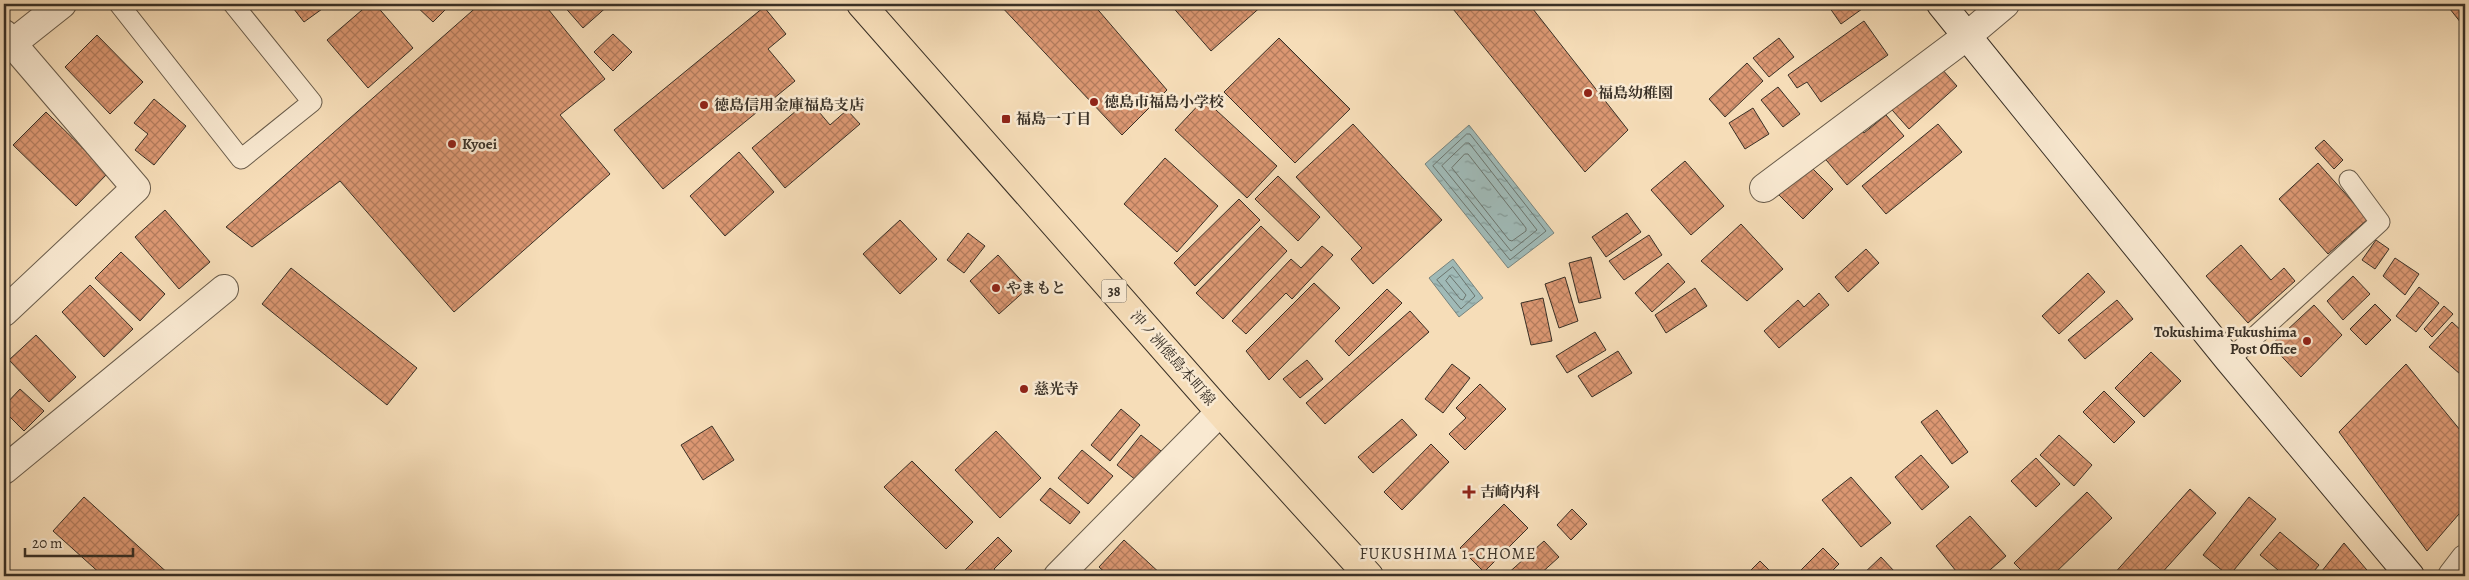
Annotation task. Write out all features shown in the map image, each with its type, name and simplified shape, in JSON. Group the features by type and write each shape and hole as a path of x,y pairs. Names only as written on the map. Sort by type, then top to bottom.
{"main road":[{"name":"沖ノ洲徳島本町線","path":"860,4 1220,412 1369,576"}],"street":[{"path":"4,312 136,188 7,43 62,4"},
{"path":"1941,4 2230,360 2410,576"},
{"path":"1764,188 1966,36 2005,4"},
{"path":"4,470 224,289"},
{"path":"1058,576 1220,412"},
{"path":"2452,576 2465,559"}],"lane":[{"path":"119,4 241,159 312,102 233,4"},
{"path":"2230,360 2380,222 2349,180"}],"water":[{"path":"1469,125 1554,233 1508,268 1425,164"},
{"path":"1453,259 1483,298 1459,317 1429,278"}],"building":[{"path":"290,4 329,4 304,22"},
{"path":"369,4 375,4 413,48 368,88 327,40"},
{"path":"414,4 451,4 433,22"},
{"name":"Kyoei","path":"480,4 544,4 605,79 560,115 610,174 454,312 340,181 252,247 226,227"},
{"path":"562,4 610,4 583,28"},
{"path":"999,4 1093,4 1167,90 1122,135"},
{"path":"1170,4 1264,4 1211,51"},
{"path":"1449,4 1529,4 1628,130 1585,172"},
{"path":"1827,4 1869,4 1841,24"},
{"path":"2446,4 2465,4 2465,28"},
{"name":"徳島信用金庫福島支店","path":"764,7 786,34 768,49 795,81 663,189 614,130"},
{"path":"1864,21 1888,55 1821,102 1807,82 1797,88 1788,75"},
{"path":"613,34 632,52 613,71 594,52"},
{"path":"97,35 143,82 110,114 65,67"},
{"path":"1279,38 1350,109 1295,163 1224,92"},
{"path":"1779,38 1794,57 1769,77 1753,58"},
{"path":"1933,59 1957,86 1909,129 1885,102"},
{"path":"1747,63 1763,81 1725,117 1709,99"},
{"path":"1778,87 1800,114 1783,127 1761,100"},
{"path":"154,99 186,126 154,165 135,150 148,134 134,123"},
{"path":"1204,99 1277,166 1247,198 1175,130"},
{"path":"809,100 830,125 847,110 860,124 785,188 752,148"},
{"path":"1753,108 1769,134 1745,149 1729,123"},
{"path":"46,112 108,173 76,206 13,145"},
{"path":"1886,115 1904,136 1847,185 1822,155 1857,125 1864,133"},
{"path":"1353,124 1442,220 1373,284 1351,259 1362,248 1296,177"},
{"path":"1938,124 1962,152 1886,214 1862,186"},
{"path":"2324,140 2343,160 2334,169 2315,148"},
{"path":"739,152 774,192 725,236 690,196"},
{"path":"1165,158 1218,206 1177,252 1124,204"},
{"path":"1685,161 1724,206 1691,235 1651,190"},
{"path":"2318,163 2368,219 2328,254 2279,199"},
{"path":"1809,165 1833,189 1803,219 1779,195"},
{"path":"1278,176 1320,217 1298,241 1255,199"},
{"path":"1239,199 1260,220 1195,286 1174,263"},
{"path":"165,210 210,262 179,289 135,237"},
{"path":"1627,213 1641,232 1606,257 1592,237"},
{"path":"900,220 937,259 900,294 863,254"},
{"path":"1741,224 1783,269 1747,301 1701,261"},
{"path":"1261,226 1287,251 1223,319 1196,293"},
{"path":"968,233 985,246 964,273 947,260"},
{"path":"1649,235 1662,255 1624,280 1609,261"},
{"path":"2376,240 2389,249 2375,269 2362,260"},
{"path":"2241,245 2271,280 2284,268 2295,281 2248,323 2206,276"},
{"path":"1322,246 1333,255 1292,299 1286,293 1246,334 1232,321 1291,259 1301,268"},
{"path":"1866,249 1879,263 1848,292 1835,277"},
{"path":"121,252 165,294 140,321 95,278"},
{"path":"998,255 1028,288 999,314 970,281"},
{"path":"1591,257 1601,298 1579,303 1569,263"},
{"path":"2395,258 2419,274 2405,295 2383,276"},
{"path":"1668,263 1685,282 1652,312 1635,293"},
{"path":"291,268 417,368 387,405 262,304"},
{"path":"2088,273 2105,292 2059,334 2042,316"},
{"path":"2353,276 2370,294 2343,320 2327,301"},
{"path":"1565,277 1578,321 1559,328 1545,284"},
{"path":"1314,283 1340,308 1269,380 1246,351"},
{"path":"90,285 133,329 104,357 62,312"},
{"path":"2419,287 2439,303 2416,332 2396,316"},
{"path":"1695,288 1707,306 1666,333 1655,315"},
{"path":"1387,289 1402,303 1349,356 1335,341"},
{"path":"1819,293 1829,305 1779,348 1764,331 1798,300 1804,307"},
{"path":"1543,298 1552,341 1531,345 1521,303"},
{"path":"2117,300 2133,319 2085,359 2068,340"},
{"path":"2375,304 2391,320 2366,345 2350,329"},
{"path":"2314,305 2342,335 2301,377 2271,345"},
{"path":"2444,306 2453,314 2432,337 2424,329"},
{"path":"1410,311 1429,332 1325,424 1306,403"},
{"path":"2452,322 2465,334 2465,368 2460,374 2429,347"},
{"path":"1595,332 1606,350 1567,373 1556,356"},
{"path":"36,335 76,377 49,402 9,360"},
{"path":"1618,351 1632,373 1592,397 1578,376"},
{"path":"2151,352 2181,381 2144,417 2115,388"},
{"path":"1307,360 1323,379 1300,398 1283,379"},
{"path":"1452,364 1470,378 1443,413 1425,399"},
{"path":"2406,364 2465,436 2465,507 2427,551 2339,432"},
{"path":"1480,384 1506,409 1465,450 1449,434 1466,418 1456,408"},
{"path":"20,389 44,411 24,431 4,411 4,406"},
{"path":"2104,391 2135,422 2114,443 2083,412"},
{"path":"1121,409 1140,425 1110,461 1091,445"},
{"path":"1937,410 1968,452 1952,464 1921,422"},
{"path":"1402,419 1417,435 1373,473 1358,457"},
{"path":"712,426 734,460 703,480 681,445"},
{"path":"996,431 1041,478 1000,518 955,470"},
{"path":"1141,435 1161,451 1137,481 1117,465"},
{"path":"2059,435 2092,465 2074,486 2040,455"},
{"path":"1431,444 1449,462 1402,510 1384,492"},
{"path":"1082,450 1113,476 1088,504 1058,478"},
{"path":"1921,455 1949,487 1922,510 1895,477"},
{"path":"2036,458 2060,484 2036,507 2011,481"},
{"path":"912,461 973,522 946,549 884,487"},
{"path":"1851,477 1891,523 1861,547 1822,500"},
{"path":"1050,488 1080,512 1070,524 1040,500"},
{"path":"2190,489 2216,513 2159,576 2112,576"},
{"path":"2087,492 2112,518 2052,576 2027,576 2014,563"},
{"path":"84,497 171,576 103,576 53,531"},
{"path":"2249,497 2276,519 2229,576 2203,555"},
{"path":"1504,504 1528,528 1484,572 1460,548"},
{"path":"1572,509 1587,524 1571,540 1557,525"},
{"path":"1970,516 2006,556 1983,576 1960,576 1936,546"},
{"path":"2280,532 2319,565 2310,576 2272,576 2278,570 2260,555"},
{"path":"998,537 1012,551 994,569 1000,576 967,576 963,572"},
{"path":"1124,540 1163,576 1109,576 1099,567"},
{"path":"1544,541 1559,557 1538,576 1505,576"},
{"path":"2344,543 2372,576 2318,576"},
{"path":"1823,548 1839,564 1827,576 1797,576 1796,575"},
{"path":"1881,557 1895,572 1891,576 1861,576"},
{"path":"1760,561 1775,576 1745,576"},
{"path":"2246,571 2251,576 2241,576"}],"place":[{"name":"福島幼稚園","path":"1588,93"},
{"name":"徳島市福島小学校","path":"1094,102"},
{"name":"徳島信用金庫福島支店","path":"704,105"},
{"name":"福島一丁目","path":"1006,119"},
{"name":"Kyoei","path":"452,144"},
{"name":"やまもと","path":"996,288"},
{"name":"Tokushima Fukushima Post Office","path":"2307,341"},
{"name":"慈光寺","path":"1024,389"},
{"name":"吉崎内科","path":"1469,492"}],"district":[{"name":"FUKUSHIMA 1-CHOME","path":"1448,554"}]}
